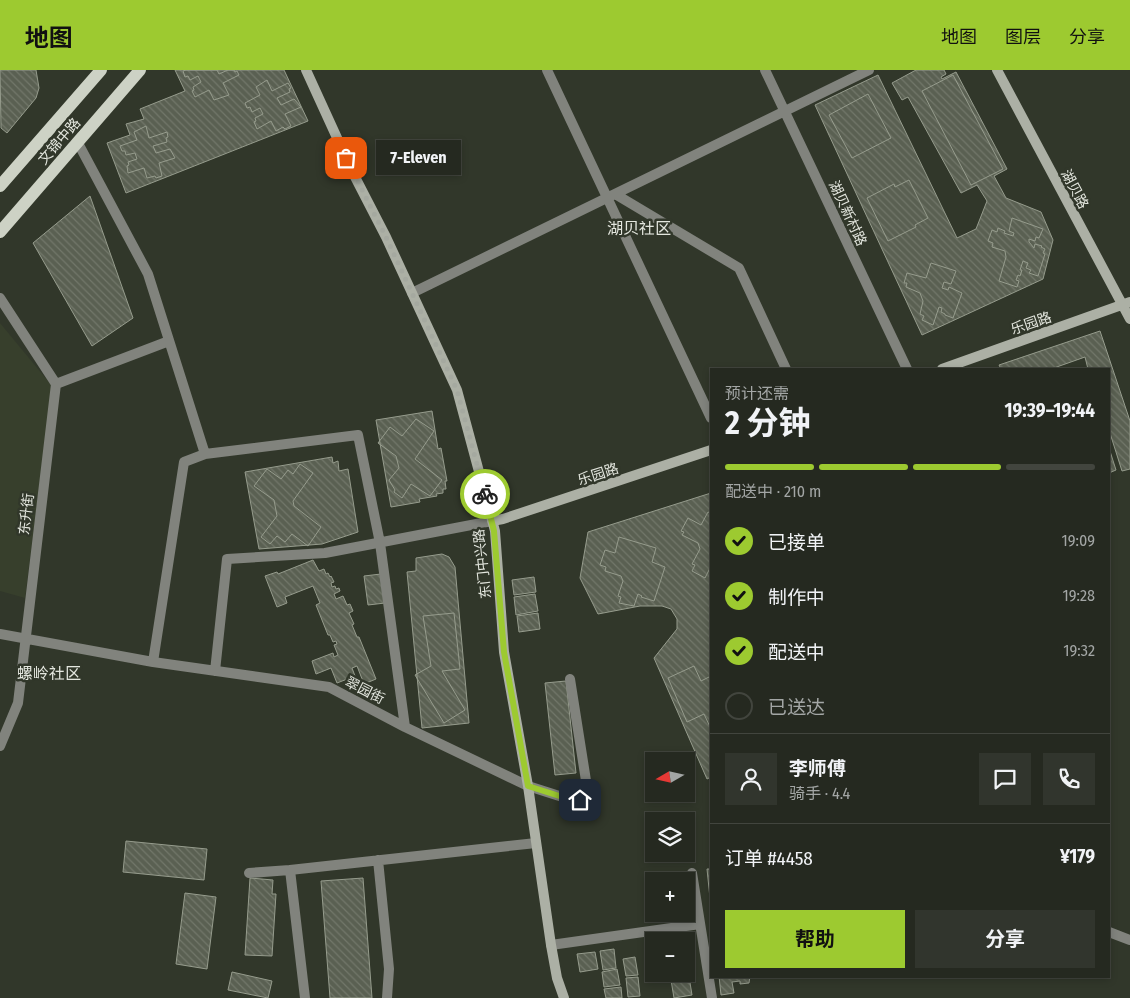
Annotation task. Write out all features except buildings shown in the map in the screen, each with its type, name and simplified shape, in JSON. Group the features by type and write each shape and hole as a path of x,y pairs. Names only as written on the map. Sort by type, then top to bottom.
{"main road":[{"name":"文锦中路","path":"0,186 101,70"},
{"name":"文锦中路","path":"0,232 140,70"}],"street":[{"name":"东门中兴路","path":"306,70 457,390 494,531 504,652 528,786 550,945 557,978 564,998"},
{"path":"547,70 611,196 710,416"},
{"name":"湖贝新村路","path":"765,70 907,368"},
{"path":"412,293 869,70"},
{"name":"湖贝路","path":"997,70 1126,304 1130,319"},
{"path":"78,143 148,274 205,454"},
{"path":"611,196 739,268 786,368"},
{"path":"0,298 56,384 169,341"},
{"name":"乐园路","path":"945,368 1126,304"},
{"name":"东升街","path":"0,746 18,703 24,639 56,384"},
{"path":"153,662 184,462 205,454 358,435 380,543 405,726"},
{"name":"乐园路","path":"492,521 710,450"},
{"path":"215,671 227,559 325,553 492,521"},
{"name":"翠园街","path":"0,634 153,662 330,687 528,786 575,801 585,796 587,787 570,679"},
{"path":"248,873 536,844"},
{"path":"378,860 389,969 387,998"},
{"path":"290,870 305,998"},
{"path":"695,892 712,998"},
{"path":"550,945 700,924"},
{"path":"1110,932 1130,940"}],"shaded area":[{"path":"0,323 52,386 25,598 0,591"}],"way so far":[{"path":"346,158 386,237 457,390 485,494"}],"place":[{"name":"7-Eleven","path":"346,158"}],"district":[{"name":"湖贝社区","path":"639,228"},
{"name":"螺岭社区","path":"49,673"}],"route":[{"path":"485,494 494,531 504,652 528,786 575,801 580,800"}]}
